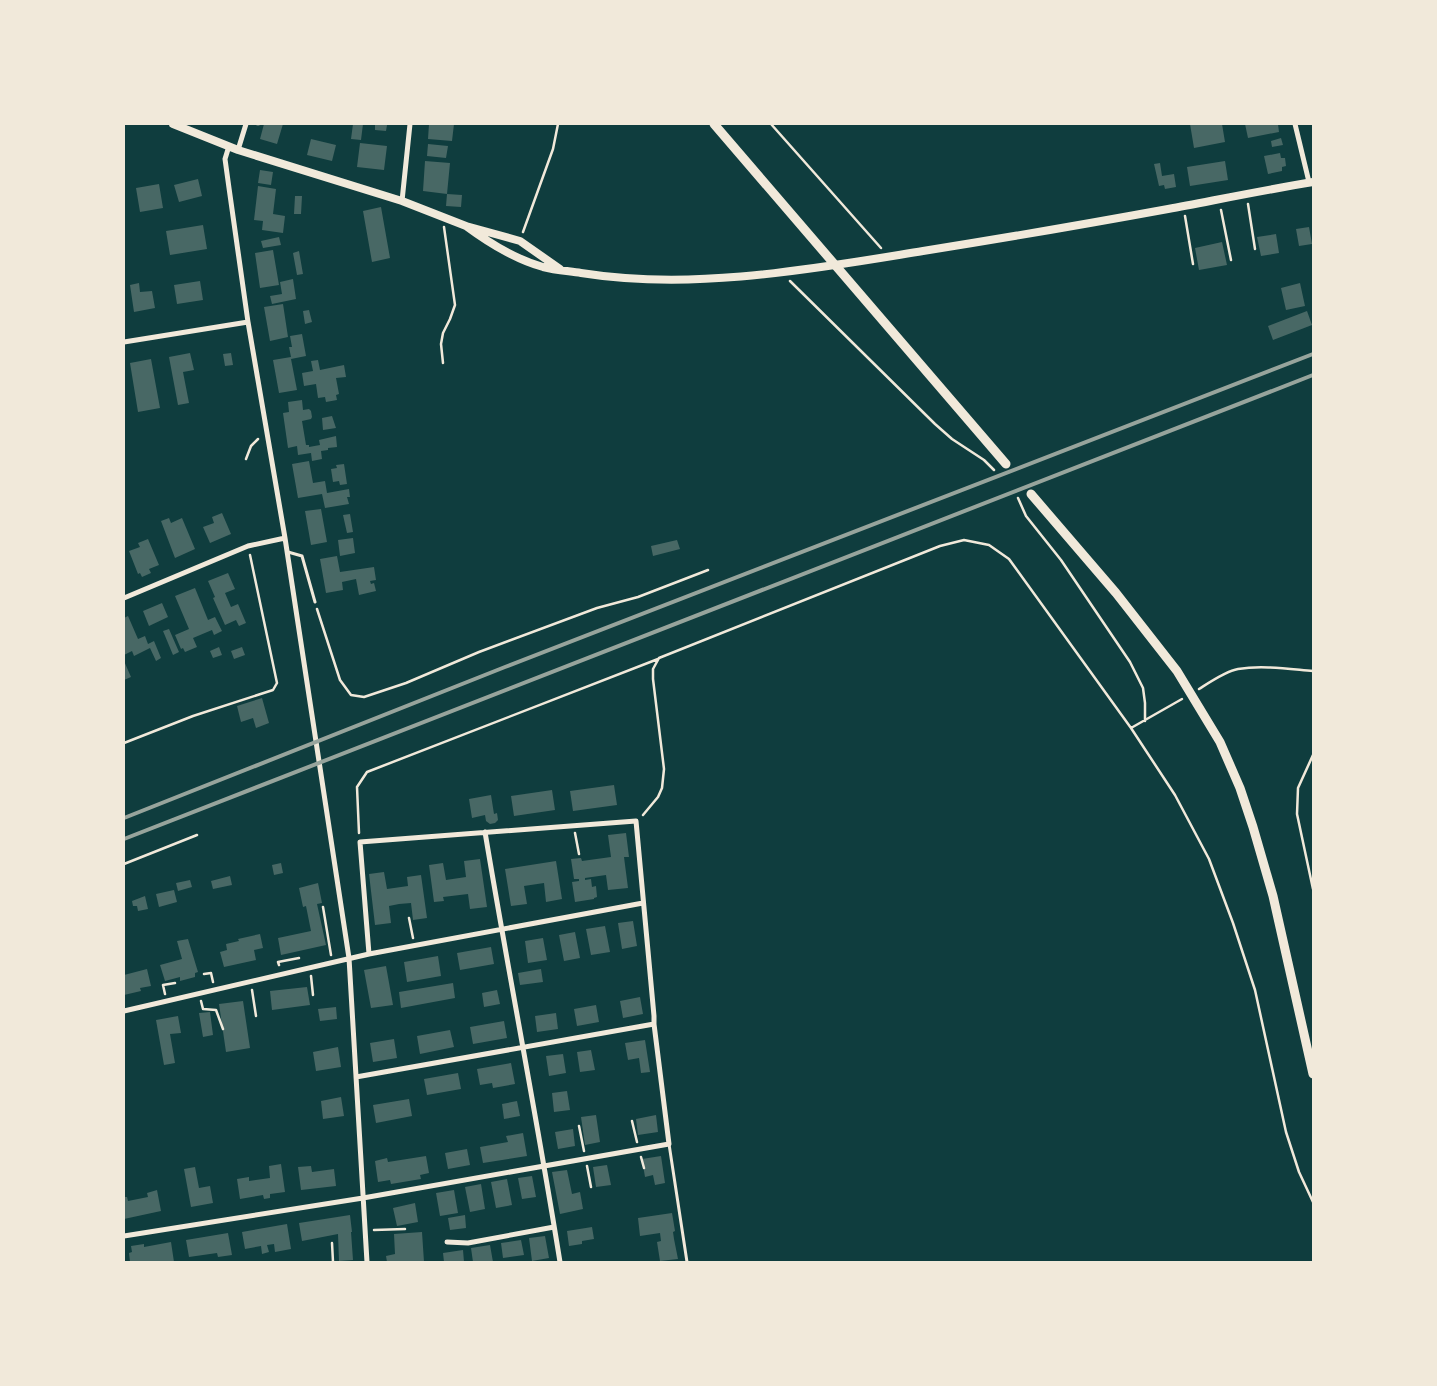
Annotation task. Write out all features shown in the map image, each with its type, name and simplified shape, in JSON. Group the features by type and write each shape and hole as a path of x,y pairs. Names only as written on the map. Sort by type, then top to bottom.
{"main road":[{"path":"714,124 1006,464"},
{"path":"1032,494 1116,593 1177,671 1220,742 1251,819 1273,896 1313,1074"}],"street":[{"path":"173,124 238,150 402,201 466,226 520,240 561,270"},
{"path":"238,150 246,124"},
{"path":"402,201 410,124"},
{"path":"466,226 513,256 542,267 602,277 664,279 734,277 782,272 880,258 1218,200 1311,182 1295,124"},
{"path":"229,146 225,159 248,322 285,538 349,958 367,1262"},
{"path":"124,342 248,322"},
{"path":"124,598 248,546 285,538"},
{"path":"124,1236 363,1198 669,1144 654,1024 636,821 360,842 369,954"},
{"path":"485,832 560,1262"},
{"path":"124,1011 349,958 644,903"},
{"path":"356,1077 654,1024"},
{"path":"447,1242 468,1243 554,1227"}],"lane":[{"path":"287,551 302,556 315,602"},
{"path":"669,1144 687,1262"}],"path":[{"path":"520,240 548,165 558,124"},
{"path":"771,124 889,256"},
{"path":"1246,194 1255,249"},
{"path":"1218,200 1231,260"},
{"path":"1183,206 1193,264"},
{"path":"442,216 455,305 443,333 441,344 443,363"},
{"path":"782,272 935,424 952,439 984,460 994,470"},
{"path":"246,459 250,446 267,432"},
{"path":"1018,498 1026,516 1061,560 1130,662 1142,688 1145,703 1145,721"},
{"path":"360,842 357,787 367,772 940,546 964,540 989,546 1009,560 1131,728 1175,795 1209,859 1255,990 1286,1132 1313,1202"},
{"path":"124,743 193,716 273,690 277,683 248,546"},
{"path":"315,602 340,680 351,695 364,697 406,683 469,655 597,608 638,597 708,570"},
{"path":"636,821 658,797 662,788 664,768 653,680 653,669 659,658"},
{"path":"1216,679 1236,669 1265,668 1313,671"},
{"path":"1131,728 1162,712"},
{"path":"1313,755 1298,788 1297,814 1313,889"},
{"path":"574,825 578,854"},
{"path":"124,864 197,835"},
{"path":"323,907 333,962"},
{"path":"409,918 414,946"},
{"path":"310,967 313,995"},
{"path":"204,974 211,973 215,989"},
{"path":"251,981 256,1016"},
{"path":"167,1000 162,985 175,983"},
{"path":"200,993 203,1009 216,1010 223,1029"},
{"path":"365,1230 405,1229"},
{"path":"332,1243 333,1262"}],"building":[{"path":"264,124 283,124 277,144 260,139"},
{"path":"353,124 363,124 361,140 351,139"},
{"path":"375,124 387,125 386,131 375,130"},
{"path":"429,124 454,124 452,141 428,139"},
{"path":"1190,124 1222,124 1225,142 1194,148"},
{"path":"1245,124 1278,124 1279,132 1248,138"},
{"path":"1281,138 1283,145 1272,147 1271,141"},
{"path":"311,139 336,145 332,161 307,155"},
{"path":"360,143 387,146 384,170 357,167"},
{"path":"428,144 448,146 446,158 427,156"},
{"path":"1280,153 1281,158 1285,158 1286,166 1282,167 1282,171 1268,174 1264,156"},
{"path":"425,161 450,163 447,194 423,191"},
{"path":"1225,161 1228,180 1190,186 1187,167"},
{"path":"1160,163 1162,176 1174,174 1176,187 1165,189 1164,185 1159,186 1154,164"},
{"path":"260,170 273,172 271,185 258,183"},
{"path":"198,179 202,196 179,202 174,185"},
{"path":"159,184 163,208 140,212 136,188"},
{"path":"258,186 276,189 273,214 285,216 283,233 262,230 263,221 254,220"},
{"path":"447,194 462,195 461,207 446,206"},
{"path":"295,196 302,196 301,214 294,214"},
{"path":"381,207 390,258 372,262 363,211"},
{"path":"203,225 207,249 170,255 166,231"},
{"path":"1309,227 1312,244 1299,246 1296,229"},
{"path":"1276,234 1279,253 1261,256 1257,237"},
{"path":"279,237 281,245 263,248 261,241"},
{"path":"1222,242 1227,265 1199,270 1195,248"},
{"path":"273,250 279,285 260,288 255,253"},
{"path":"299,251 303,274 297,275 293,253"},
{"path":"293,279 296,299 272,304 270,296 282,294 280,282"},
{"path":"200,281 203,300 177,304 174,285"},
{"path":"139,283 140,292 152,291 155,308 134,312 130,285"},
{"path":"1300,283 1305,306 1286,310 1281,288"},
{"path":"283,304 288,337 270,341 264,307"},
{"path":"309,310 312,322 305,324 303,311"},
{"path":"1307,311 1312,325 1273,340 1268,326"},
{"path":"302,334 306,356 291,359 297,390 279,393 273,360 291,357 289,347 292,347 290,336"},
{"path":"190,353 194,370 183,372 189,403 178,405 169,357"},
{"path":"231,353 233,365 225,366 223,354"},
{"path":"151,359 160,408 138,412 130,363"},
{"path":"318,360 320,370 344,365 346,377 336,378 339,394 336,395 337,400 326,402 325,397 318,398 316,384 304,386 302,373 313,371 311,361"},
{"path":"302,400 303,410 309,409 312,417 302,421 306,445 309,445 309,447 320,445 319,440 336,436 337,447 321,451 322,459 312,461 311,453 298,455 297,446 288,448 283,413 289,412 288,402"},
{"path":"332,416 336,428 323,430 322,418"},
{"path":"309,461 313,483 325,481 327,493 349,489 350,497 347,497 349,504 325,508 322,494 298,498 292,464"},
{"path":"344,464 347,484 340,485 339,481 333,482 331,469 337,468 336,465"},
{"path":"321,509 327,542 311,545 305,511"},
{"path":"222,513 231,534 210,543 203,527 214,523 212,517"},
{"path":"350,514 353,532 347,533 343,515"},
{"path":"169,518 171,523 182,518 195,549 175,558 161,521"},
{"path":"353,538 355,553 340,556 338,540"},
{"path":"148,539 159,565 149,569 151,573 142,577 140,573 138,574 129,551 140,547 138,543"},
{"path":"677,540 680,549 653,556 651,546"},
{"path":"337,556 340,572 374,567 376,580 370,581 371,584 374,583 376,591 359,595 356,579 342,582 343,590 326,593 320,559"},
{"path":"228,573 235,589 225,593 231,607 238,604 246,623 239,626 236,620 225,625 208,581"},
{"path":"195,588 208,620 215,617 222,631 214,635 212,630 193,638 197,647 185,652 183,648 181,649 175,635 189,629 175,596"},
{"path":"162,603 168,617 149,626 143,611"},
{"path":"128,616 138,639 145,636 148,644 154,641 161,658 156,661 150,648 134,656 132,651 124,655 124,618"},
{"path":"169,629 179,652 173,655 163,631"},
{"path":"219,647 222,655 213,658 210,651"},
{"path":"242,647 245,655 234,659 231,651"},
{"path":"124,661 131,677 124,680"},
{"path":"262,698 269,723 256,728 253,718 241,722 237,706"},
{"path":"614,785 617,805 573,811 570,791"},
{"path":"552,790 555,810 514,816 511,796"},
{"path":"491,795 494,814 497,813 498,820 490,824 486,821 485,815 472,818 469,799"},
{"path":"626,833 629,857 624,857 628,888 608,890 606,875 585,878 585,880 591,879 592,887 596,886 597,897 575,902 572,882 579,881 579,879 574,879 571,859 581,858 582,861 611,857 608,835"},
{"path":"480,859 487,907 470,909 468,894 443,897 444,901 434,902 429,865 443,863 446,880 466,877 464,861"},
{"path":"556,861 562,899 546,902 544,883 524,886 527,904 511,906 505,869"},
{"path":"281,863 283,873 274,875 272,865"},
{"path":"384,872 387,889 408,886 407,877 421,875 427,918 413,920 411,903 399,904 389,906 391,923 375,925 369,874"},
{"path":"230,876 232,885 213,889 211,881"},
{"path":"190,880 192,887 178,891 176,883"},
{"path":"318,883 322,903 317,904 326,945 281,955 278,938 311,931 306,906 303,907 299,888"},
{"path":"174,890 177,902 159,907 156,894"},
{"path":"145,896 148,909 138,911 137,906 133,906 132,901"},
{"path":"633,921 637,946 622,949 618,923"},
{"path":"605,926 610,952 591,955 586,929"},
{"path":"575,932 580,958 564,961 559,935"},
{"path":"260,934 263,948 254,950 256,960 224,967 220,952 227,950 226,944"},
{"path":"543,938 547,960 528,963 525,941"},
{"path":"188,939 198,972 195,973 195,977 180,981 180,977 165,981 160,965 182,959 177,941"},
{"path":"491,947 494,964 460,970 457,953"},
{"path":"438,956 441,976 407,982 404,962"},
{"path":"386,966 393,1005 371,1008 364,970"},
{"path":"147,969 151,986 140,988 141,991 124,995 124,975"},
{"path":"541,969 543,982 520,985 518,973"},
{"path":"453,983 455,998 401,1008 399,992"},
{"path":"307,987 310,1005 272,1010 270,991"},
{"path":"497,990 500,1004 484,1007 482,993"},
{"path":"640,997 643,1014 623,1018 620,1001"},
{"path":"243,1001 250,1048 226,1052 219,1004"},
{"path":"596,1005 599,1022 577,1026 574,1009"},
{"path":"336,1007 337,1019 320,1021 318,1009"},
{"path":"210,1012 213,1035 203,1037 199,1013"},
{"path":"556,1013 558,1029 537,1032 535,1016"},
{"path":"178,1016 181,1033 170,1034 175,1063 164,1065 156,1020"},
{"path":"504,1021 507,1038 473,1044 470,1027"},
{"path":"450,1030 454,1047 420,1054 417,1036"},
{"path":"394,1039 397,1058 373,1062 370,1043"},
{"path":"645,1040 650,1072 641,1073 639,1058 628,1060 625,1043"},
{"path":"338,1047 341,1067 316,1071 313,1052"},
{"path":"591,1050 595,1070 580,1072 577,1052"},
{"path":"563,1054 566,1073 549,1076 546,1056"},
{"path":"511,1063 515,1084 493,1088 492,1083 480,1085 477,1069"},
{"path":"458,1073 461,1089 427,1095 424,1079"},
{"path":"567,1091 570,1110 554,1112 552,1093"},
{"path":"341,1097 344,1116 323,1119 321,1101"},
{"path":"409,1099 412,1116 376,1123 373,1105"},
{"path":"517,1101 520,1116 504,1119 502,1104"},
{"path":"596,1115 600,1142 585,1145 581,1117"},
{"path":"656,1115 658,1132 638,1135 636,1119"},
{"path":"573,1129 575,1146 558,1149 555,1132"},
{"path":"523,1133 527,1156 483,1163 480,1147 508,1142 506,1136"},
{"path":"467,1149 470,1165 448,1169 445,1153"},
{"path":"426,1156 429,1173 420,1175 421,1179 391,1184 390,1180 378,1182 375,1161 387,1158 388,1162"},
{"path":"661,1156 665,1183 655,1185 653,1175 645,1177 642,1159"},
{"path":"281,1164 285,1192 270,1194 270,1198 264,1199 263,1195 240,1199 237,1179 249,1177 249,1181 270,1178 269,1166"},
{"path":"607,1165 611,1185 596,1187 593,1167"},
{"path":"311,1166 312,1172 334,1169 336,1186 301,1190 298,1167"},
{"path":"195,1167 199,1188 210,1186 213,1203 191,1207 184,1169"},
{"path":"567,1170 572,1194 580,1192 583,1209 560,1214 552,1172"},
{"path":"532,1176 536,1197 522,1199 518,1178"},
{"path":"507,1179 512,1205 496,1208 491,1182"},
{"path":"481,1184 485,1209 470,1212 465,1187"},
{"path":"157,1190 161,1211 124,1219 124,1197 127,1197 128,1201 148,1197 147,1193"},
{"path":"454,1190 458,1213 440,1216 436,1193"},
{"path":"415,1203 418,1222 397,1226 393,1208"},
{"path":"672,1213 678,1259 660,1261 657,1242 661,1241 660,1233 640,1236 638,1218"},
{"path":"350,1215 353,1260 339,1261 338,1234 302,1241 299,1223"},
{"path":"465,1215 466,1228 450,1230 448,1218"},
{"path":"287,1224 291,1249 275,1252 274,1244 267,1245 269,1252 262,1254 261,1246 245,1249 242,1232"},
{"path":"592,1227 594,1239 582,1241 582,1244 569,1246 567,1231"},
{"path":"422,1232 424,1262 387,1262 386,1256 395,1254 394,1234"},
{"path":"228,1233 232,1255 218,1257 217,1253 189,1257 186,1240"},
{"path":"545,1236 549,1258 532,1261 529,1238"},
{"path":"521,1240 524,1255 503,1258 501,1243"},
{"path":"171,1242 174,1262 130,1262 129,1253 132,1252 131,1246 144,1244 144,1247"},
{"path":"490,1245 493,1262 473,1262 471,1248"},
{"path":"463,1250 464,1262 444,1262 443,1253"}],"railway":[{"path":"124,818 505,667 1313,354"},
{"path":"124,839 1313,375"}]}
